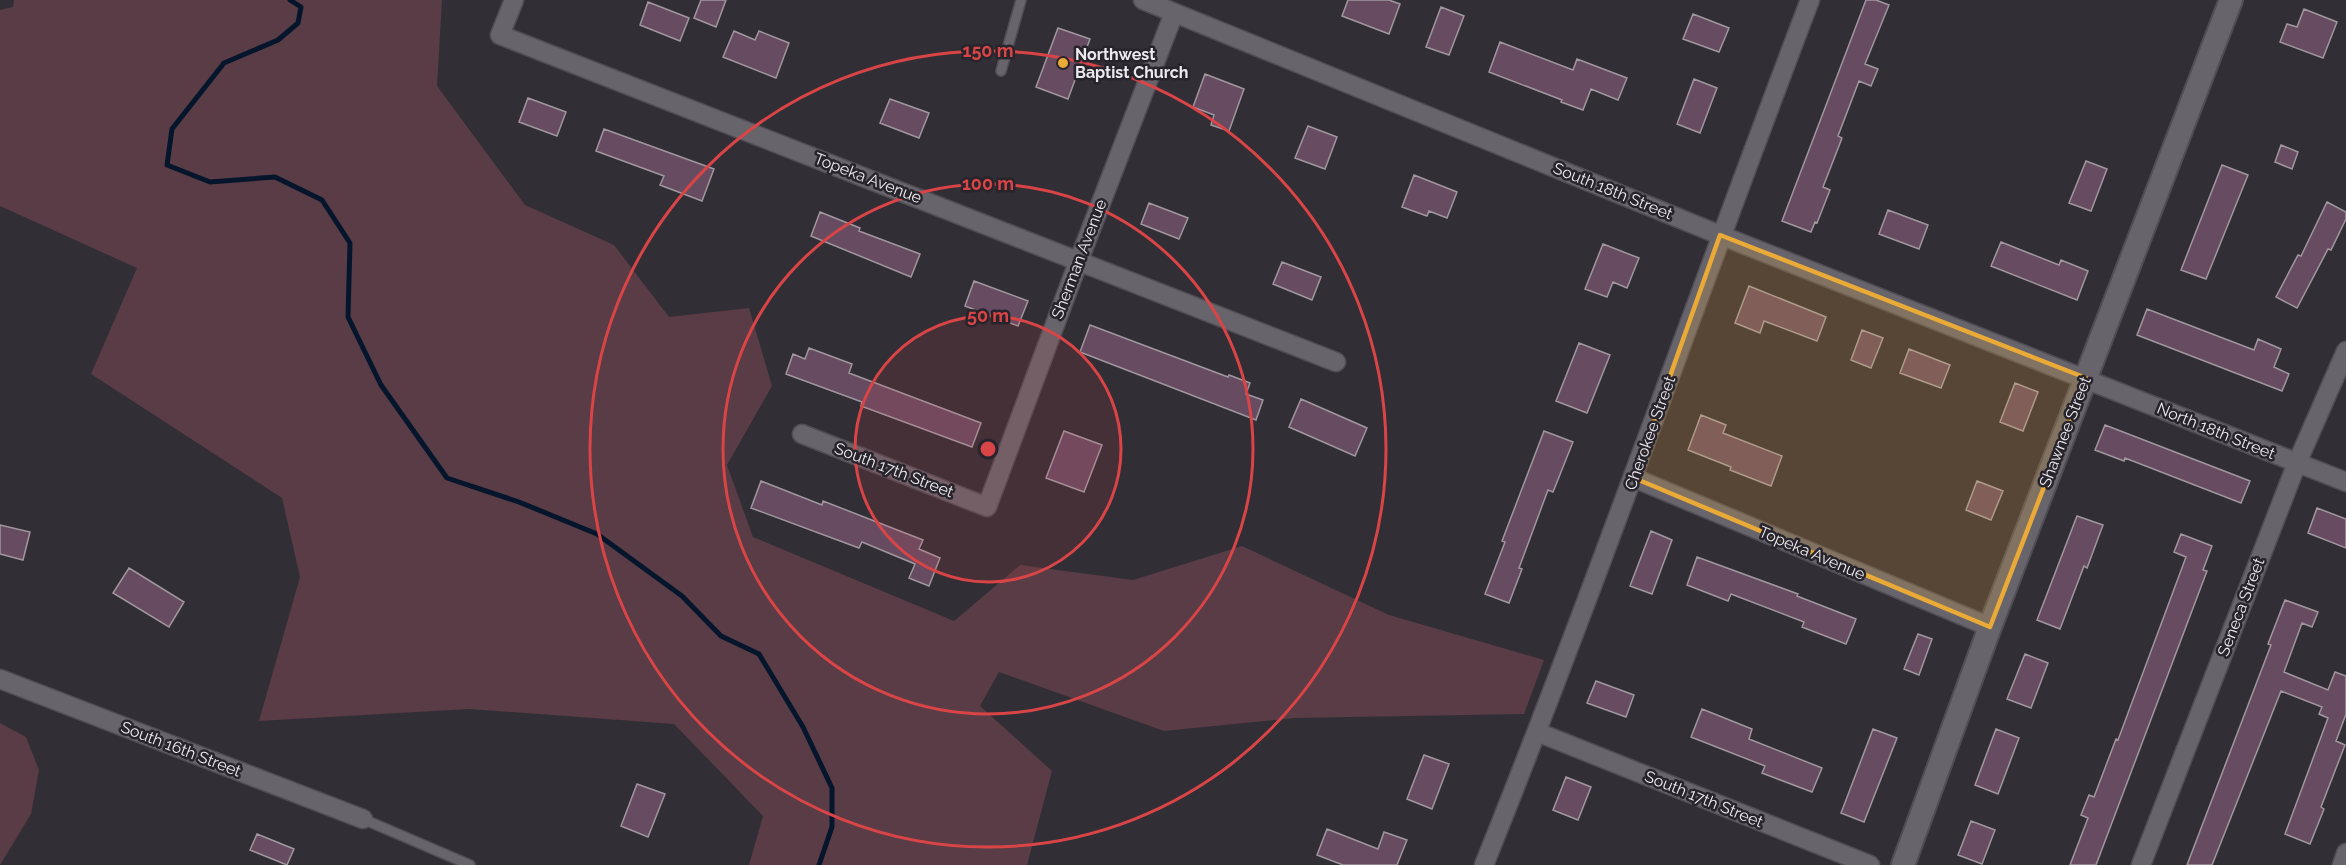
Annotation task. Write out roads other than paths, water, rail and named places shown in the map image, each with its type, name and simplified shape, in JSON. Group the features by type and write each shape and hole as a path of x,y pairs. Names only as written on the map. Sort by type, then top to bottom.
{"street":[{"name":"Topeka Avenue","path":"514,0 500,34 1336,362"},
{"name":"South 18th Street","path":"1143,0 1720,235 2086,378"},
{"name":"Cherokee Street","path":"1484,865 1634,478 1720,235 1810,0"},
{"name":"Shawnee Street","path":"1903,865 1990,627 2231,0"},
{"name":"Sherman Avenue","path":"987,507 1174,13"},
{"name":"Seneca Street","path":"2141,865 2297,463 2346,351"},
{"name":"North 18th Street","path":"2086,378 2346,482"},
{"name":"South 17th Street","path":"802,434 987,507"},
{"name":"Topeka Avenue","path":"1634,478 1990,627"},
{"name":"South 16th Street","path":"0,679 363,819"},
{"name":"South 17th Street","path":"1537,732 1870,865"},
{"path":"2342,865 2346,853"}],"lane":[{"path":"1001,71 1021,0"},
{"path":"363,819 470,865"}],"waterway":[{"path":"290,0 301,7 298,23 278,40 224,63 172,129 167,165 210,182 275,177 322,200 350,243 348,317 381,385 447,478 519,502 597,534 682,596 721,636 759,654 803,727 832,788 832,827 819,865"}],"place":[{"name":"Northwest Baptist Church","path":"1063,63"}]}
